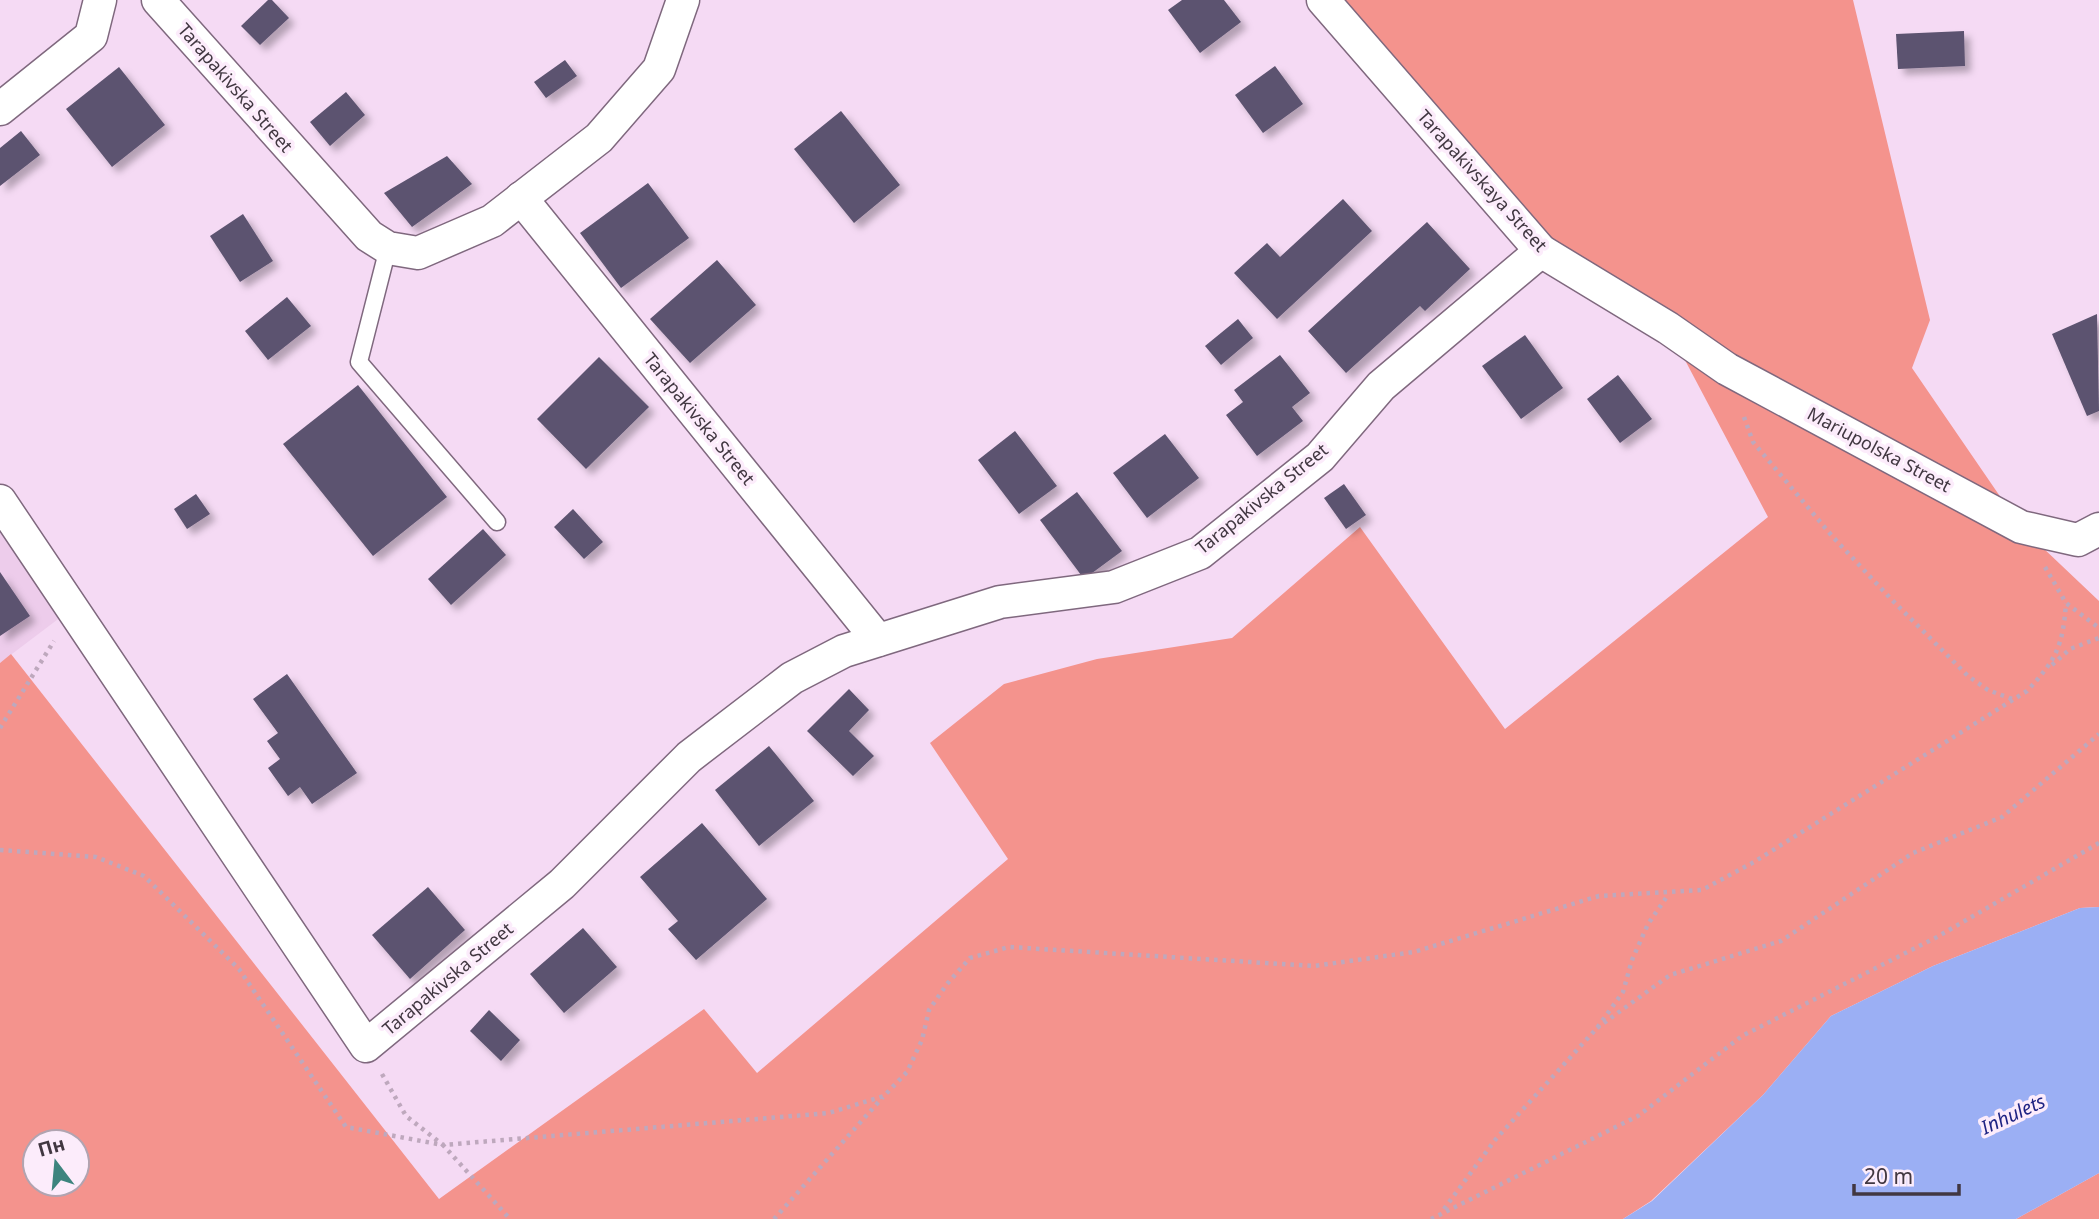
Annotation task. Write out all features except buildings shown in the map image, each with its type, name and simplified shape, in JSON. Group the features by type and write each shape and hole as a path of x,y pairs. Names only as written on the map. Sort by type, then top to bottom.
{"street":[{"path":"0,109 91,36 100,0"},
{"name":"Tarapakivska Street","path":"158,0 331,197 369,236 388,248"},
{"path":"388,248 418,253 492,220 599,138 659,69 683,0"},
{"name":"Tarapakivskaya Street","path":"1323,0 1541,251 1668,328"},
{"name":"Tarapakivska Street","path":"521,198 878,640"},
{"name":"Tarapakivska Street","path":"0,501 74,607 366,1046 562,884 689,757 792,678 844,651 1000,602 1114,587 1200,553 1320,457 1381,386 1541,251"},
{"name":"Mariupolska Street","path":"1668,328 1727,369 2021,527 2078,540 2099,529"}],"lane":[{"path":"388,248 359,362 497,522"}],"path":[{"path":"1727,369 1753,442 1832,536 1968,676 1988,690 2012,699"},
{"path":"2021,527 2066,603 2099,628"},
{"path":"2049,668 2061,647 2066,603"},
{"path":"0,728 74,607"},
{"path":"774,1219 907,1072 922,1040 929,1010 970,958 1009,947 1314,966 1414,952 1599,896 1702,890 1754,862 2027,691 2070,649 2099,638"},
{"path":"1597,1028 1670,975 1781,941 1913,853 2002,817 2099,734"},
{"path":"1431,1219 1443,1210 1638,1116 1742,1037 1937,937 2099,843"},
{"path":"0,850 96,856 144,876 239,970 346,1127 443,1145 829,1114 884,1096"},
{"path":"1443,1210 1495,1140 1597,1028 1623,992 1648,924 1669,894"},
{"path":"366,1046 405,1116 443,1145 510,1219"}],"shaded area":[{"path":"1323,0 1853,0 1930,320 1912,368 2021,527 2099,601 2099,907 2080,908 1933,966 1831,1016 1763,1095 1651,1201 1623,1219 0,1219 0,663 11,654 439,1199 704,1009 757,1073 1008,859 930,743 1004,684 1097,659 1232,638 1360,527 1505,729 1768,517 1668,328 1541,251"},
{"path":"0,501 74,607 0,663"},
{"path":"2099,1173 2099,1219 2016,1219"}],"water":[{"name":"Inhulets","path":"2099,907 2099,1173 2016,1219 1623,1219 1652,1201 1763,1095 1831,1016 1933,966 2080,908"}]}
